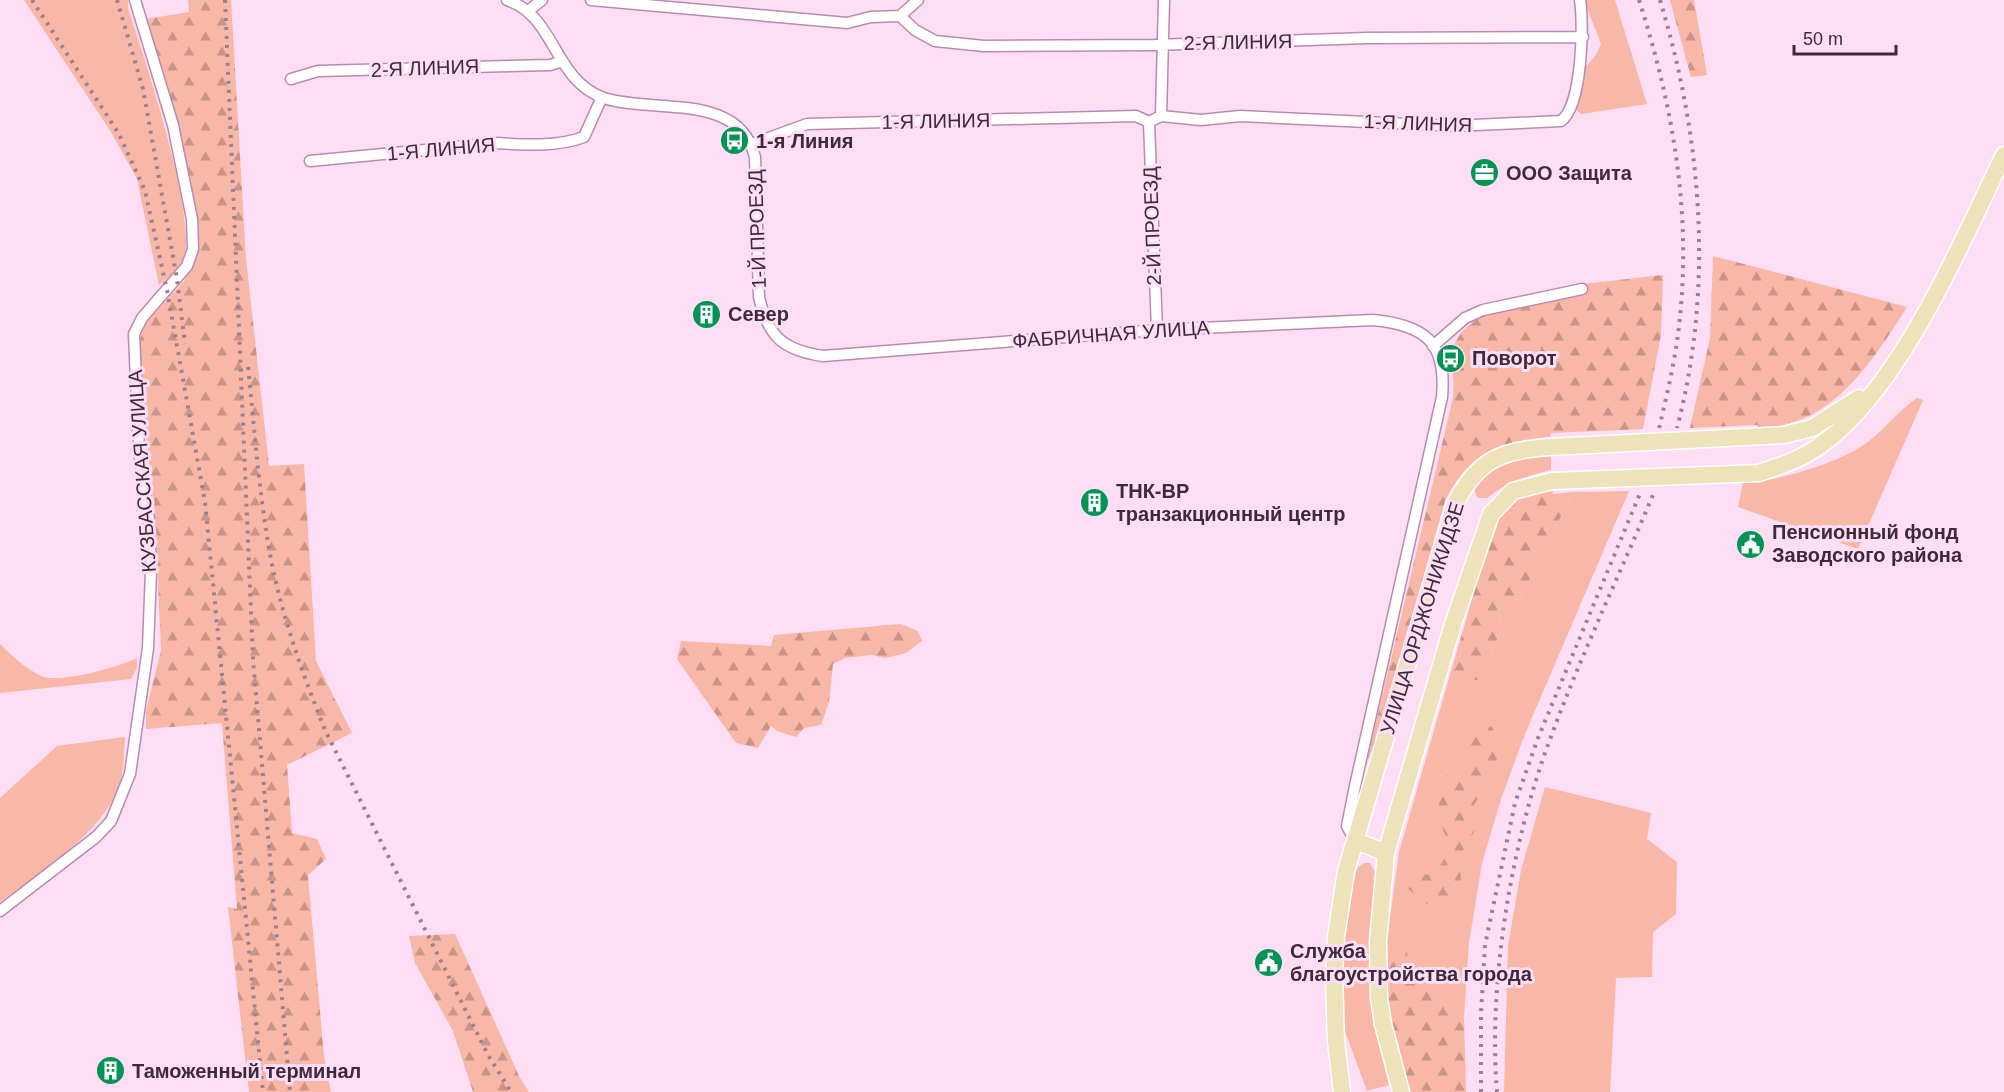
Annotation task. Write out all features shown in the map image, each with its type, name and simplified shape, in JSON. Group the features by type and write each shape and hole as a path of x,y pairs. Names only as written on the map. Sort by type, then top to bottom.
{"main road":[{"name":"УЛИЦА ОРДЖОНИКИДЗЕ","path":"1401,1092 1378,998 1378,941 1386,853 1453,624 1484,530 1501,501 1513,491 1528,485 1552,481 1759,473 1782,466 1807,454 1833,436 1860,409 1887,374 1924,316 2004,155"},
{"name":"УЛИЦА ОРДЖОНИКИДЗЕ","path":"1342,1092 1334,1009 1335,936 1346,870 1455,504 1465,485 1485,463 1498,455 1532,448 1784,435 1812,428 1836,415 1887,374"},
{"path":"1356,841 1386,853"}],"street":[{"name":"КУЗБАССКАЯ УЛИЦА","path":"0,911 96,837 111,821 130,774 148,648 149,519 139,451 134,334 142,318 187,266 194,249 192,219 173,125 135,0"},
{"path":"507,0 528,11 540,23 560,62 579,83 602,97 623,102 716,113 730,120 752,144"},
{"path":"528,11 542,0"},
{"path":"591,0 847,23 900,16 918,0"},
{"path":"1149,122 1161,116 1165,44 1164,0"},
{"path":"1580,0 1583,38"},
{"name":"2-Я ЛИНИЯ","path":"900,16 915,30 935,41 984,46 1367,38 1583,38"},
{"name":"1-Я ЛИНИЯ","path":"1161,116 1201,120 1240,116 1453,126 1561,121 1566,117 1581,60 1583,38"},
{"name":"2-Я ЛИНИЯ","path":"291,79 318,71 550,65 560,62"},
{"name":"1-Я ЛИНИЯ","path":"310,161 498,143 523,145 572,141 584,137 602,97"},
{"name":"1-Я ЛИНИЯ","path":"752,144 807,124 1137,116 1149,122"},
{"name":"2-Й ПРОЕЗД","path":"1149,122 1156,330"},
{"name":"1-Й ПРОЕЗД","path":"752,144 755,157 759,297 764,320 783,343"},
{"path":"1433,346 1465,318 1483,310 1582,289"},
{"name":"ФАБРИЧНАЯ УЛИЦА","path":"783,343 793,350 823,356 1156,330 1373,320 1409,325 1424,335 1433,346 1440,361 1444,380 1442,398 1347,826 1356,841"}],"green space":[{"path":"24,0 128,0 128,8 168,138 184,214 186,244 182,263 159,285 137,179 111,132"},
{"path":"188,0 231,0 246,259 269,466 304,464 316,661 352,733 287,765 292,833 317,839 326,859 308,875 324,1057 331,1092 249,1092 228,907 237,909 222,723 146,729 146,711 161,650 155,518 139,372 140,339 146,323 184,281 199,251 198,220 177,124 146,19 189,12"},
{"path":"1584,0 1615,0 1647,104 1581,114 1573,107 1582,71 1596,55 1601,44"},
{"path":"1670,0 1694,0 1707,75 1691,77"},
{"path":"1713,256 1907,307 1877,352 1854,381 1826,406 1811,415 1792,423 1758,431 1758,425 1690,428 1710,338"},
{"path":"1663,275 1661,335 1643,429 1551,433 1550,437 1500,446 1475,461 1454,485 1445,501 1374,753 1367,760 1453,398 1453,350 1456,341 1470,324 1484,315 1584,292 1583,284"},
{"path":"1917,398 1923,400 1858,549 1738,507 1743,483 1791,475 1843,457 1869,441"},
{"path":"1551,455 1551,470 1517,480 1487,498 1478,498 1475,487 1478,478 1488,471 1515,461"},
{"path":"1552,489 1553,494 1573,492 1520,599 1500,603 1499,613 1502,627 1480,681 1450,675 1496,517 1517,497"},
{"path":"1629,491 1525,734 1501,799 1482,863 1469,943 1464,1017 1441,1002 1413,976 1406,948 1387,939 1399,852 1450,675 1480,681 1502,627 1499,613 1500,603 1520,599 1573,492"},
{"path":"901,624 918,631 922,641 906,653 885,658 872,655 845,658 833,664 829,702 821,725 804,728 796,737 777,731 771,726 758,748 736,743 677,659 681,641 771,646 774,635"},
{"path":"0,644 30,670 50,678 89,673 137,658 137,668 131,679 0,693"},
{"path":"1473,721 1492,727 1500,744 1494,772 1472,808 1474,832 1459,857 1461,881 1456,907 1427,904 1407,888 1411,874 1435,875 1450,848 1442,826 1443,813 1436,799 1440,781 1467,759"},
{"path":"125,737 120,783 101,818 69,850 0,902 0,798 57,746"},
{"path":"1545,787 1651,813 1647,839 1677,862 1676,914 1653,932 1652,977 1616,978 1610,1092 1504,1092 1508,946 1521,870"},
{"path":"1364,863 1370,863 1377,876 1368,972 1372,1011 1389,1085 1367,1091 1343,1026 1343,956 1348,902 1357,868"},
{"path":"455,934 520,1078 529,1092 473,1092 453,1031 415,963 409,936"},
{"path":"1387,939 1406,948 1413,976 1441,1002 1464,1017 1466,1092 1409,1092 1396,1049 1388,999"}],"railway":[{"path":"32,0 119,134 145,191 167,290 205,502 263,1092"},
{"path":"117,0 143,89 177,279 185,344"},
{"path":"225,0 253,659 290,1092"},
{"path":"1639,0 1671,124 1677,165 1683,249 1678,334 1659,429"},
{"path":"1660,0 1686,106 1694,159 1698,213 1699,267 1696,321 1689,375 1677,428"},
{"path":"248,367 261,494 271,561 290,634 307,683 325,730 488,1055 511,1092"},
{"path":"1497,1092 1495,1050 1499,961 1513,869 1535,782 1561,710 1655,490"},
{"path":"1481,1092 1481,1013 1485,945 1515,803 1538,738 1641,491"}],"place":[{"name":"1-я Линия","path":"735,141"},
{"name":"ООО Защита","path":"1485,173"},
{"name":"Север","path":"707,314"},
{"name":"Поворот","path":"1451,358"},
{"name":"ТНК-BP транзакционный центр","path":"1095,503"},
{"name":"Пенсионный фонд Заводского района","path":"1751,544"},
{"name":"Служба благоустройства города","path":"1269,962"},
{"name":"Таможенный терминал","path":"111,1071"}]}
